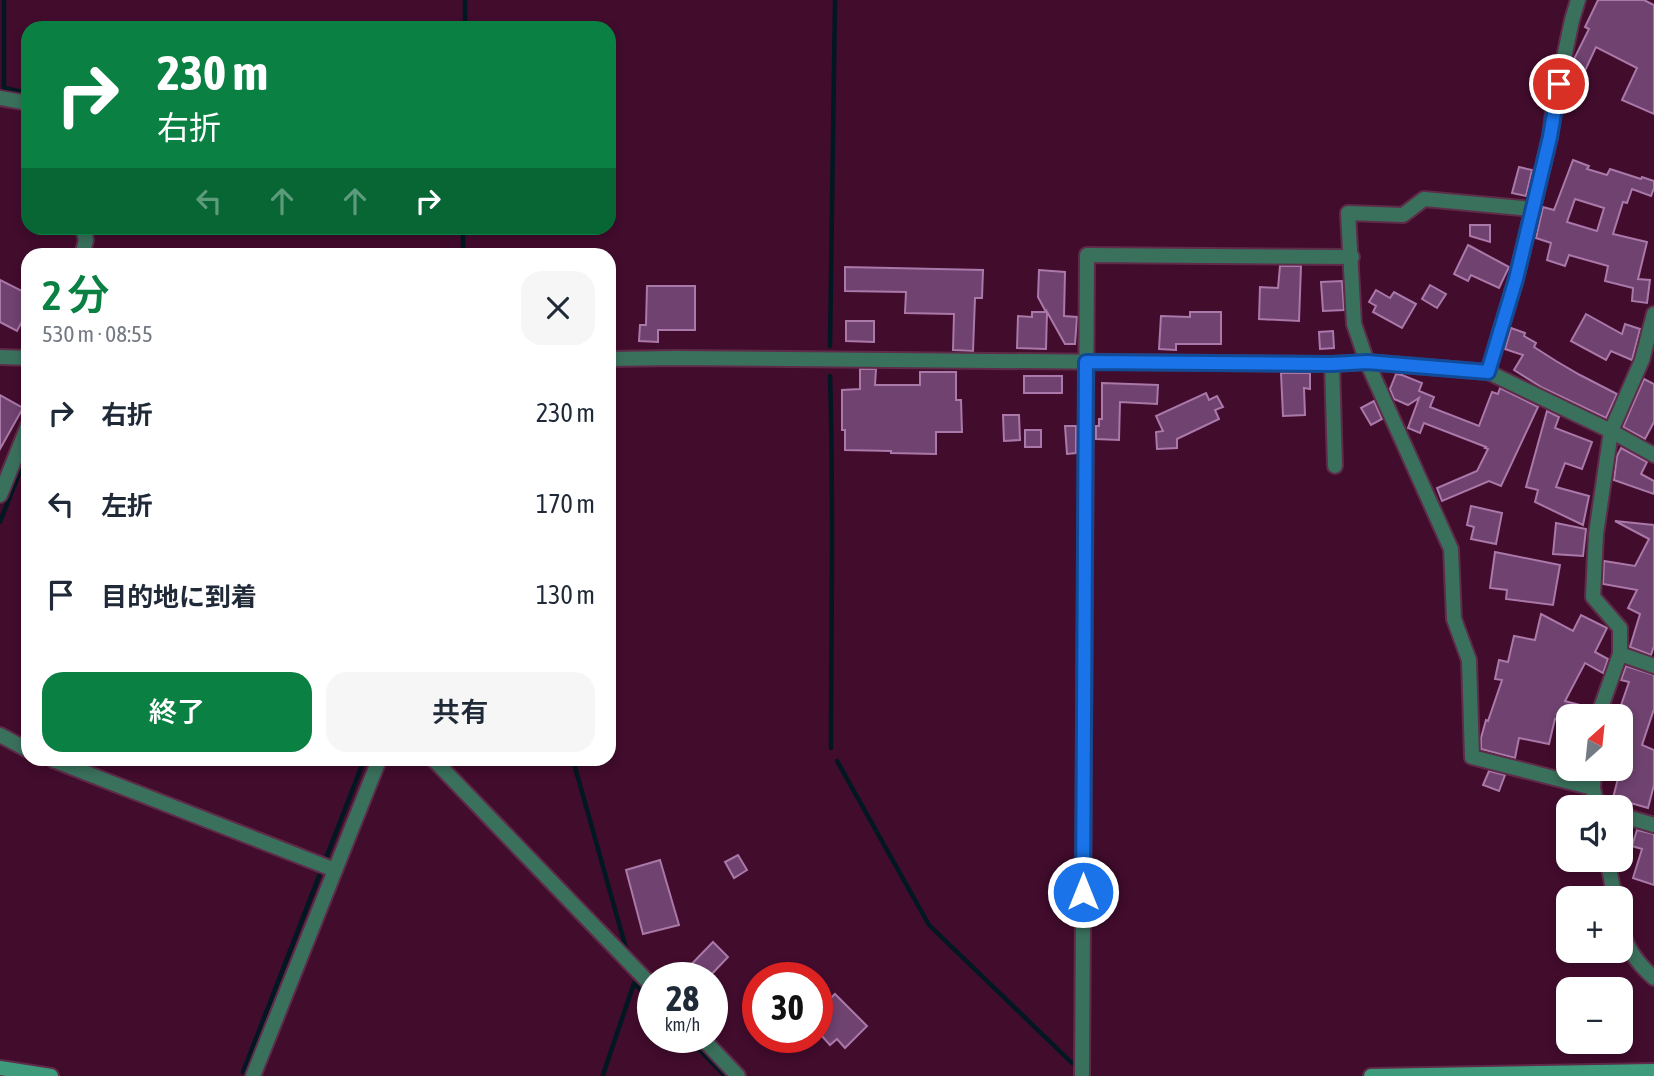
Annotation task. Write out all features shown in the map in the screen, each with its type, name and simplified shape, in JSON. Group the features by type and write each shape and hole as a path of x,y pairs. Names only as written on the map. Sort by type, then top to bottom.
{"main road":[{"path":"0,1068 51,1076"},
{"path":"1371,1076 1654,1071"}],"street":[{"path":"1488,372 1516,279 1533,209 1578,0"},
{"path":"0,98 21,102"},
{"path":"1533,209 1424,199 1403,215 1348,214 1354,324 1367,362 1451,549 1454,619 1469,660 1472,757 1593,788"},
{"path":"1082,1076 1087,255 1352,257"},
{"path":"1602,704 1620,654 1620,628 1593,597 1596,534 1611,431 1642,360 1654,314"},
{"path":"0,357 21,358"},
{"path":"616,359 1332,364 1367,362 1488,372 1611,431 1654,455"},
{"path":"1332,364 1335,466"},
{"path":"0,495 21,443"},
{"path":"1620,654 1654,666"},
{"path":"0,735 21,746"},
{"path":"70,766 335,870"},
{"path":"253,1076 377,766"},
{"path":"440,766 637,970"},
{"path":"1593,781 1594,795"},
{"path":"1633,819 1654,825"},
{"path":"1633,954 1642,968 1654,978"},
{"path":"716,1053 738,1076"}],"building":[{"path":"1598,0 1644,0 1654,5 1654,114 1622,100 1637,68 1596,47 1583,75 1571,69 1589,29 1585,27"},
{"path":"1573,160 1589,166 1587,169 1607,175 1610,169 1654,181 1651,196 1632,189 1627,203 1623,202 1613,234 1647,242 1638,279 1650,280 1647,303 1632,301 1633,288 1605,281 1608,266 1569,255 1565,266 1547,260 1551,243 1536,238 1543,207 1554,210","holes":["1575,199 1604,208 1597,231 1567,222"]},
{"path":"1519,167 1532,170 1526,196 1512,193"},
{"path":"1470,225 1490,225 1490,242 1470,236"},
{"path":"1468,245 1509,267 1499,288 1471,275 1468,281 1454,274"},
{"path":"1280,266 1301,266 1299,321 1259,319 1260,287 1278,288"},
{"path":"845,267 983,270 982,298 975,298 973,351 953,350 954,314 905,313 906,292 845,291"},
{"path":"1039,270 1065,272 1064,316 1077,317 1075,344 1065,344 1047,312 1046,349 1017,348 1018,316 1032,317 1032,312 1046,312 1038,297"},
{"path":"0,280 21,290 21,323 17,331 0,322"},
{"path":"1342,281 1344,310 1323,311 1321,282"},
{"path":"1430,285 1446,294 1437,308 1422,299"},
{"path":"647,286 695,286 695,330 658,330 658,342 639,341 640,325 646,325"},
{"path":"1376,290 1390,298 1394,292 1416,304 1402,328 1373,312 1376,306 1369,302"},
{"path":"1190,312 1221,312 1221,344 1176,344 1176,350 1159,349 1161,316 1190,317"},
{"path":"1586,314 1622,334 1625,324 1640,329 1632,360 1611,351 1606,360 1571,341"},
{"path":"846,321 874,321 874,342 846,341"},
{"path":"1511,328 1525,333 1524,336 1536,343 1534,347 1556,361 1617,394 1606,418 1543,388 1514,370 1523,355 1505,349"},
{"path":"1333,331 1334,348 1320,349 1319,332"},
{"path":"860,369 876,369 875,385 920,385 920,372 956,372 956,400 961,400 962,432 936,432 936,454 845,450 842,390 860,389"},
{"path":"1281,373 1310,373 1310,389 1304,388 1305,415 1283,416"},
{"path":"1396,374 1422,383 1419,391 1434,397 1430,407 1479,426 1492,392 1498,394 1500,388 1538,407 1501,486 1489,481 1442,501 1437,488 1477,471 1488,449 1424,423 1420,433 1408,428 1419,398 1408,405 1394,399 1390,389"},
{"path":"1024,376 1062,376 1062,393 1024,393"},
{"path":"1644,379 1654,384 1654,422 1645,439 1623,427"},
{"path":"1102,383 1158,385 1157,404 1120,402 1119,440 1096,439 1096,426 1099,426 1099,419 1102,419"},
{"path":"1206,393 1209,400 1217,396 1223,407 1215,410 1219,419 1177,439 1177,448 1157,449 1156,432 1163,431 1156,416"},
{"path":"0,395 21,407 21,412 0,449"},
{"path":"1374,401 1382,419 1371,425 1361,408"},
{"path":"1547,411 1559,417 1555,428 1592,442 1582,469 1565,463 1556,487 1589,496 1583,525 1535,502 1538,490 1526,487"},
{"path":"1003,415 1019,415 1020,440 1004,441"},
{"path":"1065,426 1076,426 1076,453 1067,454"},
{"path":"1025,430 1041,430 1041,447 1025,447"},
{"path":"1621,448 1647,462 1641,474 1654,481 1654,494 1614,480 1617,456"},
{"path":"1471,506 1502,513 1496,544 1471,539 1474,527 1467,525"},
{"path":"1615,521 1654,525 1654,646 1651,655 1630,647 1640,614 1628,608 1637,590 1603,584 1604,561 1635,566 1649,539"},
{"path":"1556,523 1586,529 1583,556 1553,554"},
{"path":"1495,552 1560,565 1553,605 1506,599 1507,590 1490,588"},
{"path":"1541,614 1573,631 1581,615 1607,628 1595,652 1608,659 1603,673 1585,663 1565,701 1576,704 1556,704 1556,719 1549,744 1519,738 1515,758 1481,749 1486,720 1488,721 1502,680 1495,679 1499,660 1508,662 1514,636 1535,640"},
{"path":"1626,666 1654,675 1654,709 1642,745 1654,750 1654,785 1648,808 1633,804 1633,795 1614,795 1617,781 1633,781 1633,704 1621,704 1629,682 1621,680"},
{"path":"1489,771 1505,775 1499,791 1483,785"},
{"path":"1637,830 1654,834 1654,885 1633,878 1642,849 1633,846"},
{"path":"738,855 747,870 734,878 725,862"},
{"path":"660,860 679,925 643,934 626,870"},
{"path":"713,942 728,957 723,962 694,962"},
{"path":"835,994 867,1026 845,1048 837,1039 833,1042"}],"waterway":[{"path":"4,0 4,88 21,92"},
{"path":"465,0 465,21"},
{"path":"830,346 835,0"},
{"path":"463,235 463,248"},
{"path":"830,376 831,748"},
{"path":"0,522 21,469"},
{"path":"837,761 929,925 1072,1063"},
{"path":"326,858 362,766"},
{"path":"575,766 627,952"},
{"path":"243,1072 321,871"},
{"path":"603,1075 634,983 637,986"},
{"path":"703,1053 724,1075"}],"route":[{"path":"1083,892 1086,362 1367,362 1488,372 1516,279 1550,137 1559,84"}]}
